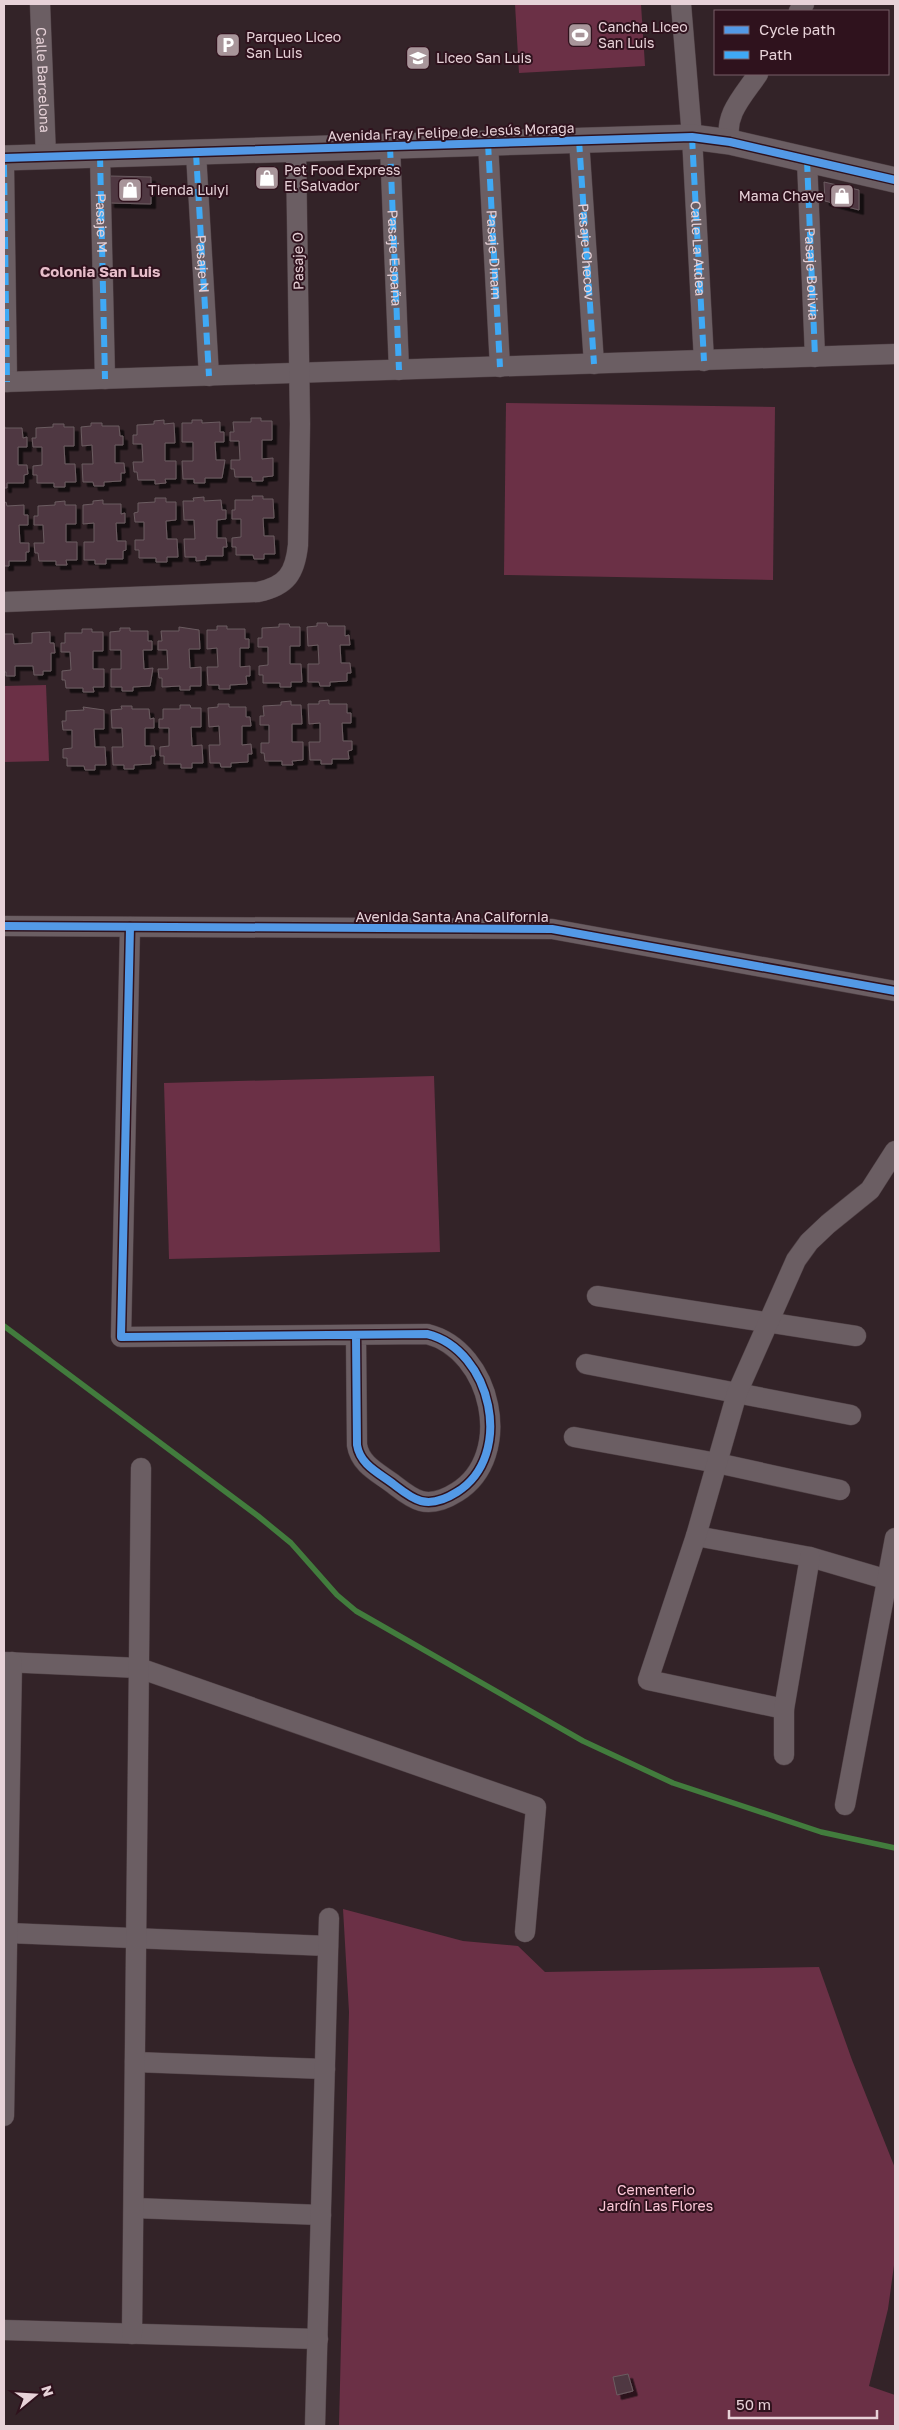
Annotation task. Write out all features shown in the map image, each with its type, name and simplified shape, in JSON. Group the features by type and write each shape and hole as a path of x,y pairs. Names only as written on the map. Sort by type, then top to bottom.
{"street":[{"name":"Calle Barcelona","path":"40,4 46,157"},
{"name":"Calle La Aldea","path":"681,4 692,137 704,360"},
{"path":"730,142 727,129 730,117 757,75"},
{"name":"Avenida Fray Felipe de Jesús Moraga","path":"4,158 692,137 730,142 895,180"},
{"name":"Pasaje Checov","path":"579,140 594,364"},
{"name":"Pasaje Dinam","path":"488,143 500,367"},
{"name":"Pasaje España","path":"390,146 400,370"},
{"name":"Pasaje O","path":"4,602 258,592 273,589 284,582 296,561 298,545 300,373 296,149"},
{"name":"Pasaje N","path":"196,153 209,376"},
{"name":"Pasaje M","path":"100,155 105,379"},
{"name":"Pasaje Bolivia","path":"807,160 815,357"},
{"path":"4,165 5,382 895,354"},
{"name":"Avenida Santa Ana California","path":"4,926 552,929 895,991"},
{"path":"130,927 120,1337 428,1334 447,1340 464,1356 476,1372 483,1389 488,1410 490,1444 477,1476 446,1499 422,1501 402,1490 363,1462 358,1454 356,1335"},
{"path":"784,1709 648,1680 696,1536 737,1393 796,1260 809,1242 842,1210 870,1190 895,1151"},
{"path":"597,1296 856,1336"},
{"path":"586,1364 851,1415"},
{"path":"574,1437 717,1463 840,1490"},
{"path":"132,2334 141,1468"},
{"path":"696,1536 810,1557 892,1582"},
{"path":"846,1805 892,1582 895,1538"},
{"path":"784,1755 784,1709 810,1557"},
{"path":"4,2116 8,1933 8,1662 139,1668 536,1807 525,1932"},
{"path":"315,2426 329,1918"},
{"path":"8,1933 328,1946"},
{"path":"135,2062 325,2069"},
{"path":"134,2208 321,2216"},
{"path":"4,2330 318,2339"}],"green space":[{"name":"Cancha Liceo San Luis","path":"515,4 641,4 645,66 519,73"},
{"path":"506,403 775,407 773,580 504,575"},
{"path":"46,685 49,761 4,762 4,686"},
{"path":"434,1076 440,1252 169,1259 164,1083"},
{"name":"Cementerio Jardín Las Flores","path":"343,1909 463,1941 518,1946 545,1972 819,1967 852,2060 895,2168 895,2258 888,2309 869,2386 895,2395 895,2426 339,2426 349,2012"}],"building":[{"name":"Tienda Luiyi","path":"110,176 151,177 151,204 110,203"},
{"name":"Mama Chave","path":"824,182 859,190 859,210 825,201"},
{"path":"251,418 261,418 261,421 272,421 272,440 262,440 262,459 273,458 273,476 263,477 263,481 252,481 252,477 235,477 234,469 231,469 231,460 240,460 239,441 230,441 230,432 234,432 233,422 251,422"},
{"path":"164,420 164,424 174,423 175,443 165,443 165,461 176,461 176,479 165,479 166,483 155,484 155,480 138,480 137,472 134,472 133,462 143,462 142,444 133,444 133,435 137,435 137,425 154,424 154,421"},
{"path":"192,420 202,420 202,423 220,422 220,432 224,432 224,442 215,442 216,460 225,460 222,478 205,478 205,483 194,483 194,479 183,479 182,461 193,461 193,442 182,442 182,423 192,423"},
{"path":"91,423 102,423 102,426 119,426 120,436 123,436 123,445 115,445 115,463 124,463 125,473 121,473 121,481 104,482 104,486 94,486 93,482 83,482 82,464 93,464 92,445 82,446 81,427 91,426"},
{"path":"4,424 5,428 22,428 23,438 27,437 27,447 18,447 18,465 27,465 28,474 24,475 24,483 7,483 7,488 4,488"},
{"path":"53,424 64,424 64,427 74,427 74,446 64,446 65,464 75,464 76,482 65,482 65,487 54,487 54,483 37,483 37,475 33,475 33,466 42,465 42,447 33,447 32,438 36,438 36,428 53,427"},
{"path":"252,496 263,496 263,499 273,499 274,518 263,518 264,536 274,536 275,554 264,554 264,559 254,559 253,555 236,555 236,547 232,547 232,538 241,537 241,519 232,519 232,510 235,510 235,500 253,500"},
{"path":"204,497 204,501 221,500 222,510 226,510 226,519 217,520 217,538 226,538 227,547 223,547 223,556 206,556 206,560 196,561 196,557 185,557 184,539 195,539 194,520 184,520 183,501 194,501 193,498"},
{"path":"155,498 166,498 166,502 176,502 176,520 166,521 167,539 177,539 178,557 167,557 167,562 156,562 156,558 139,558 139,550 135,550 135,540 144,540 144,522 135,522 134,513 138,512 138,503 155,502"},
{"path":"103,500 103,504 121,504 121,514 125,513 125,523 116,523 117,541 126,541 126,550 123,551 123,559 106,559 106,564 95,564 95,560 84,560 84,542 94,542 94,523 83,524 83,505"},
{"path":"65,501 65,505 76,505 76,524 66,524 66,542 77,542 77,560 66,560 67,565 56,565 56,561 39,561 38,553 35,553 34,543 44,543 43,525 34,525 34,516 38,516 38,506 55,505 55,502"},
{"path":"6,502 7,506 24,505 24,515 28,515 28,525 19,525 20,543 29,543 26,561 9,561 9,566 4,566 4,503"},
{"path":"317,623 327,623 328,626 345,626 345,636 349,635 350,645 340,645 341,663 350,663 351,673 347,673 347,681 330,682 330,686 320,686 319,682 308,682 308,664 319,664 318,645 308,646 307,627 317,626"},
{"path":"279,624 300,627 300,646 290,646 290,664 301,664 302,682 291,682 291,687 280,687 280,683 263,683 263,675 259,675 259,666 268,665 268,647 258,647 258,638 262,638 262,628 279,627"},
{"path":"217,626 227,626 227,629 245,629 245,639 249,639 249,648 240,648 240,667 250,666 250,676 246,676 247,684 230,685 230,689 219,689 219,685 208,685 207,667 218,667 217,648 207,649 207,630 217,630"},
{"path":"179,627 199,630 200,649 189,649 190,668 201,667 201,686 190,686 190,690 180,690 180,686 162,687 162,678 159,678 158,669 168,669 167,650 158,650 158,641 162,641 161,631 179,631"},
{"path":"120,628 130,628 130,631 148,631 148,641 152,641 152,650 143,650 144,669 153,668 150,686 133,687 133,691 122,691 122,687 111,687 111,669 121,669 121,650 110,650 110,632 120,631"},
{"path":"82,629 92,629 92,632 103,632 103,651 93,651 93,669 104,669 104,687 93,687 94,692 83,692 83,688 66,688 65,680 62,680 62,671 71,670 70,652 61,652 61,643 65,643 65,633 82,633"},
{"path":"50,632 50,643 54,643 55,653 51,653 51,671 43,671 43,675 34,675 33,666 15,666 15,676 6,676 6,672 4,672 4,634 13,634 14,644 32,643 32,633"},
{"path":"329,700 329,704 347,704 347,713 351,713 351,723 342,723 343,741 352,741 352,750 348,751 349,759 332,759 332,764 321,764 321,760 310,760 309,742 320,742 320,723 309,724 308,704 319,704 319,701"},
{"path":"291,701 291,705 301,705 302,724 292,724 292,742 303,742 303,760 292,761 293,765 282,765 282,761 265,761 264,753 261,753 261,743 269,743 269,725 260,725 260,716 264,716 263,706 281,705 281,702"},
{"path":"218,704 229,704 229,707 246,707 246,717 250,717 251,726 242,726 242,745 251,744 252,754 248,754 248,762 231,763 231,767 221,767 220,763 210,763 209,745 220,745 219,726 209,727 208,708 218,707"},
{"path":"180,705 201,708 201,727 191,727 192,746 202,745 203,763 192,763 192,768 181,768 181,764 164,764 164,756 160,756 160,747 169,746 169,728 159,728 159,719 163,719 163,709 180,709"},
{"path":"121,706 132,706 132,709 149,709 150,719 154,718 154,728 145,728 145,746 154,746 155,756 151,756 151,764 134,765 134,769 124,769 124,765 113,765 112,747 123,747 122,728 112,728 111,710 122,709"},
{"path":"83,707 104,710 104,729 94,729 95,747 105,747 106,765 95,765 95,770 85,770 84,766 67,766 67,758 63,758 63,749 72,748 72,730 63,730 62,721 66,721 66,711 84,710"},
{"path":"628,2374 633,2391 617,2395 613,2377"}],"waterway":[{"path":"4,1326 258,1516 291,1543 337,1595 356,1611 583,1741 673,1783 821,1832 895,1848"}],"marked path":[{"path":"692,137 704,361"},
{"path":"579,140 594,364"},
{"path":"488,143 500,367"},
{"path":"390,146 399,370"},
{"path":"196,153 209,376"},
{"path":"100,155 105,379"},
{"path":"807,160 815,357"},
{"path":"4,165 7,382"}],"cycle path":[{"path":"4,158 692,137 730,142 895,180"},
{"path":"4,926 552,929 895,991"},
{"path":"130,927 121,1337 427,1334 449,1344 467,1360 480,1382 488,1405 490,1430 486,1454 475,1476 457,1492 444,1499 435,1501 417,1500 365,1462 357,1445 356,1335"}],"place":[{"name":"Cancha Liceo San Luis","path":"580,35"},
{"name":"Parqueo Liceo San Luis","path":"228,45"},
{"name":"Liceo San Luis","path":"418,58"},
{"name":"Pet Food Express El Salvador","path":"267,178"},
{"name":"Tienda Luiyi","path":"130,190"},
{"name":"Mama Chave","path":"842,196"}],"district":[{"name":"Colonia San Luis","path":"100,272"}]}
